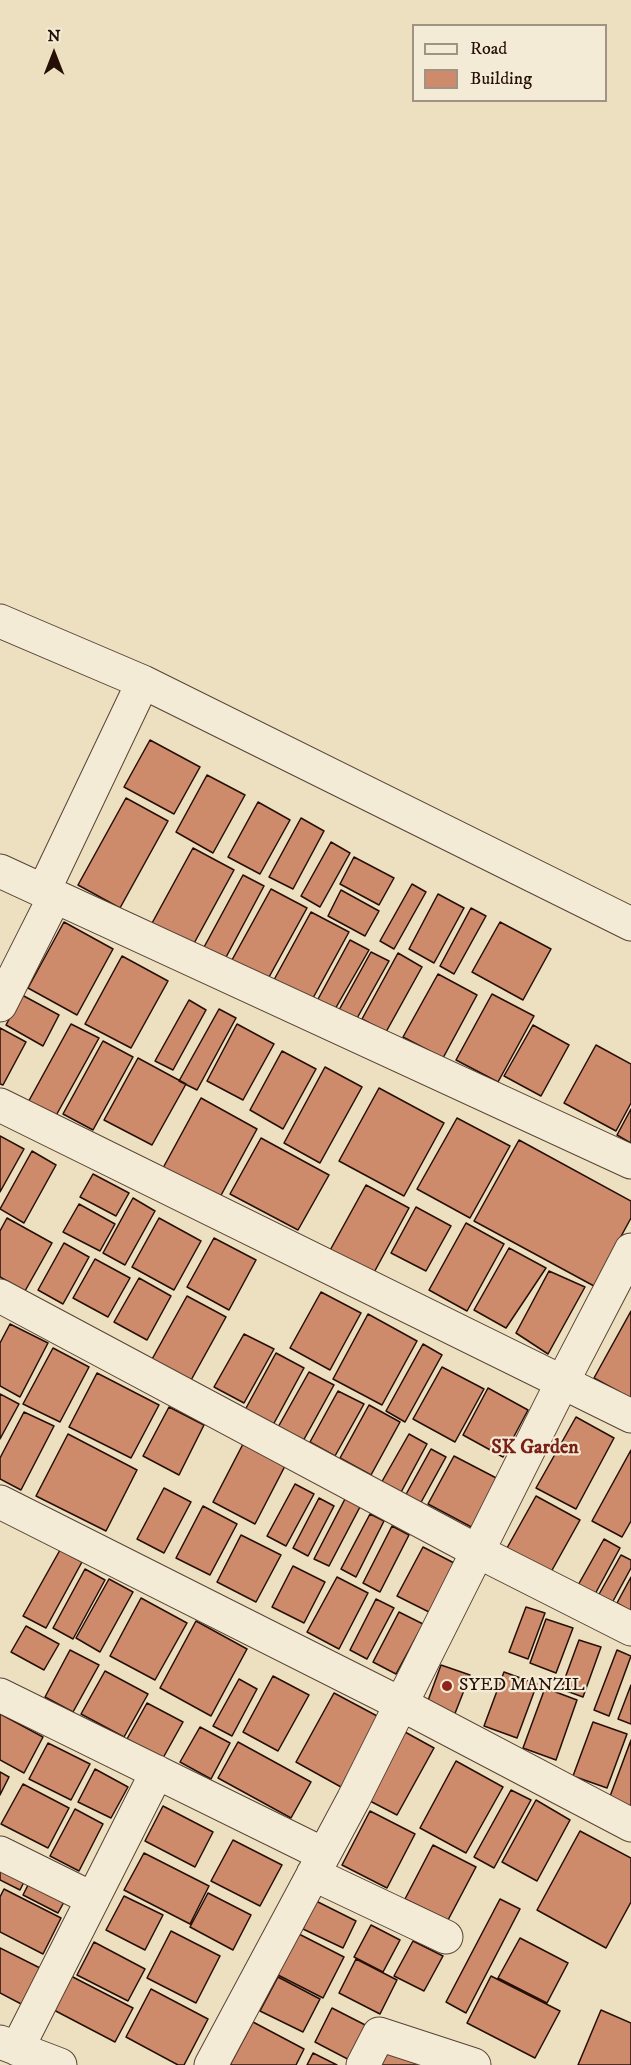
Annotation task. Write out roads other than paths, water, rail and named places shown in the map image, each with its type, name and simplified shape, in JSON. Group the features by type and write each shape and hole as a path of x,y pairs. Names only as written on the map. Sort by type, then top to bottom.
{"street":[{"path":"0,621 143,682 631,924"},
{"path":"0,1005 143,682"},
{"path":"0,871 631,1162"},
{"path":"0,1105 631,1416"},
{"path":"211,2065 401,1704 631,1250"},
{"path":"0,1296 477,1551 631,1629"},
{"path":"0,1502 401,1704 631,1825"},
{"path":"0,1695 157,1772 446,1937"},
{"path":"60,2065 9,2045 93,1899 157,1772"},
{"path":"0,1853 93,1899"},
{"path":"363,2065 379,2034 474,2065"}],"place":[{"name":"SYED MANZIL","path":"447,1686"}],"district":[{"name":"SK Garden","path":"535,1449"}]}
